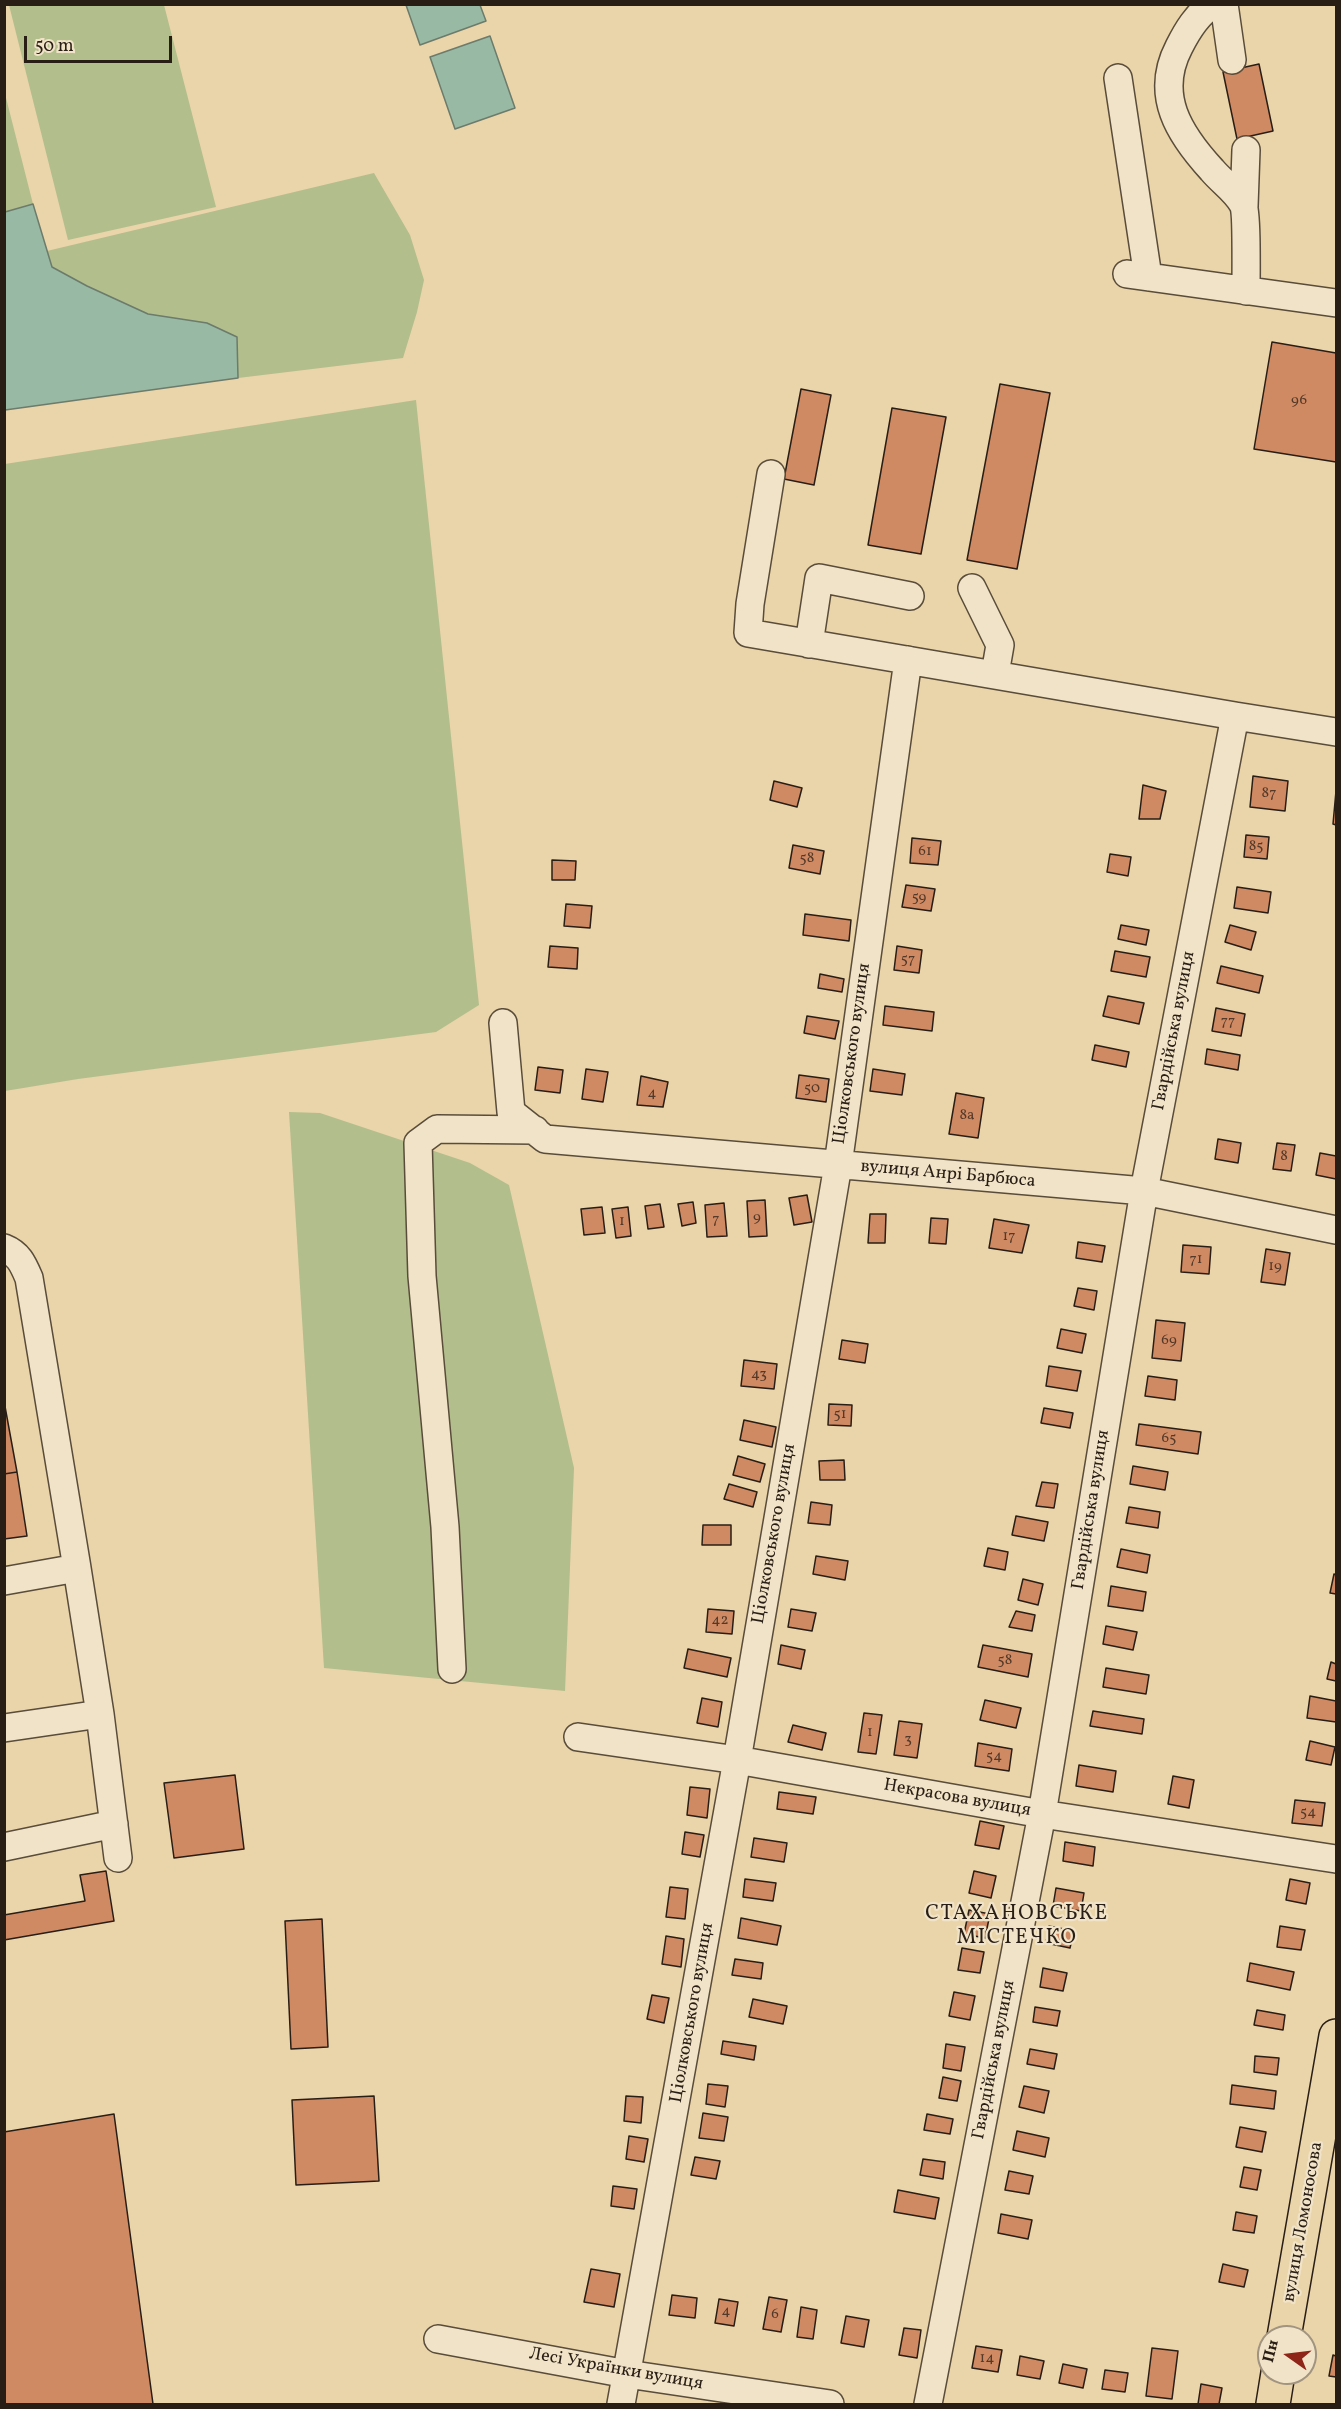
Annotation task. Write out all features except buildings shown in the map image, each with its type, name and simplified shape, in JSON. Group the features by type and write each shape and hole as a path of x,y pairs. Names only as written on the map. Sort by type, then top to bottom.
{"main road":[{"name":"вулиця Ломоносова","path":"1286,2325 1336,2036"},
{"path":"1273,2404 1276,2385"}],"street":[{"path":"1213,4 1204,10 1187,32 1172,62 1167,90 1175,120 1191,146 1232,189 1244,206"},
{"path":"1224,4 1232,60"},
{"path":"1118,78 1137,276 1336,303"},
{"path":"1246,150 1244,206 1246,291"},
{"path":"771,474 750,604 748,633 1336,732"},
{"path":"809,644 819,578 909,596"},
{"path":"972,588 1000,645 995,674"},
{"name":"Ціолковського вулиця","path":"621,2404 737,1760 838,1165 908,660"},
{"name":"Гвардійська вулиця","path":"928,2404 1042,1814 1144,1191 1235,716"},
{"name":"вулиця Анрі Барбюса","path":"503,1023 511,1112 545,1139 1144,1191 1336,1230"},
{"path":"452,1669 445,1527 422,1276 418,1143 437,1129 535,1131"},
{"path":"4,1248 15,1252 29,1278 100,1714 118,1858"},
{"path":"4,1581 77,1568"},
{"path":"4,1728 100,1714"},
{"name":"Некрасова вулиця","path":"578,1737 737,1760 1042,1814 1336,1859"},
{"path":"4,1847 114,1824"},
{"name":"Лесі Українки вулиця","path":"438,2339 627,2374 831,2404"}],"shaded area":[{"path":"9,5 164,5 216,207 68,240"},
{"path":"406,5 480,5 486,21 420,45"},
{"path":"490,36 515,108 455,129 430,57"},
{"path":"4,90 33,204 5,212 4,212"},
{"path":"374,173 410,235 424,280 403,358 238,378 237,337 207,323 148,314 52,267 47,251"},
{"path":"33,204 52,267 148,314 207,323 237,337 238,378 5,410 5,212"},
{"path":"416,400 479,1005 436,1032 78,1079 5,1091 5,464"},
{"path":"289,1112 320,1113 470,1163 509,1185 574,1468 565,1691 324,1668"}],"district":[{"name":"СТАХАНОВСЬКЕ МІСТЕЧКО","path":"1017,1927"}]}
